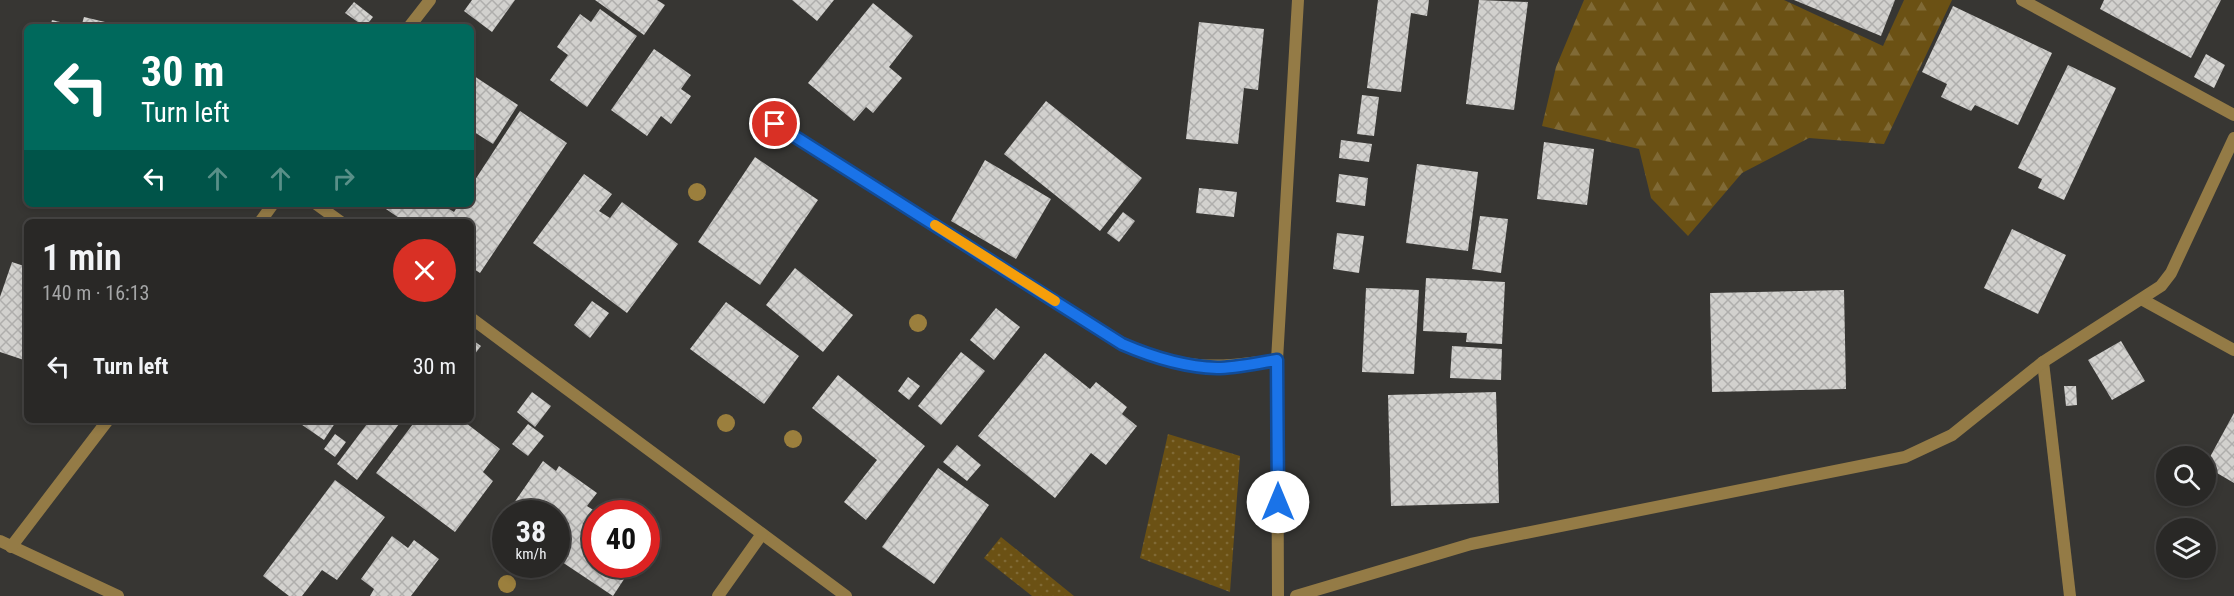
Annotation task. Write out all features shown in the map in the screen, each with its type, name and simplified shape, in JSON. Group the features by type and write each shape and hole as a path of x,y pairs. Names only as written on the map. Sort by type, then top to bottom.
{"street":[{"path":"411,24 430,0"},
{"path":"1278,596 1277,360 1298,0"},
{"path":"2022,0 2234,115"},
{"path":"775,124 1122,344 1147,355 1217,368 1277,360"},
{"path":"1296,596 1471,544 1905,457 1952,435 2043,362 2105,321 2143,300 2171,273 2234,138"},
{"path":"320,207 337,219"},
{"path":"2143,300 2234,350"},
{"path":"474,320 846,596"},
{"path":"2043,362 2070,596"},
{"path":"12,547 106,423"},
{"path":"718,596 762,534"},
{"path":"0,541 118,596"}],"green space":[{"path":"1584,0 1784,0 1883,46 1904,0 1952,0 1884,144 1809,138 1742,173 1688,236 1651,198 1639,149 1542,126 1556,67"},
{"path":"1168,434 1240,456 1230,592 1140,558"},
{"path":"1001,537 1074,596 1032,596 984,558"}],"building":[{"path":"472,0 515,0 492,32 464,11"},
{"path":"595,0 657,0 665,5 644,35"},
{"path":"792,0 834,0 817,21"},
{"path":"1378,0 1429,0 1427,16 1411,13 1401,92 1367,88"},
{"path":"1479,0 1528,2 1514,110 1466,104"},
{"path":"1794,0 1895,0 1881,36"},
{"path":"2104,0 2221,0 2191,58 2100,9"},
{"path":"354,2 373,17 367,24 361,24 345,13"},
{"path":"873,3 913,36 889,67 902,78 873,113 866,107 854,121 808,83"},
{"path":"1953,6 2052,53 2018,125 1975,105 1971,111 1941,97 1947,84 1922,72"},
{"path":"600,9 637,36 587,107 550,80 568,55 557,47 580,14 591,22"},
{"path":"84,17 114,24 82,24"},
{"path":"52,20 68,24 51,24"},
{"path":"1199,22 1264,29 1258,90 1244,88 1238,144 1186,139"},
{"path":"654,49 691,75 681,89 691,96 671,124 661,116 647,136 611,110"},
{"path":"2206,54 2225,65 2214,88 2194,77"},
{"path":"2068,65 2116,88 2064,200 2038,188 2042,179 2018,168"},
{"path":"474,76 518,105 493,144 474,132"},
{"path":"1362,95 1379,97 1374,136 1357,134"},
{"path":"1046,101 1142,178 1100,231 1004,154"},
{"path":"520,111 567,143 480,273 474,269 474,219 401,219 383,207 446,207 454,212 457,207 474,207 474,181"},
{"path":"1341,140 1372,144 1369,162 1339,158"},
{"path":"1544,142 1594,149 1587,205 1537,199"},
{"path":"755,157 818,200 760,285 698,242"},
{"path":"985,160 1051,199 1016,259 951,221"},
{"path":"1417,164 1478,172 1468,251 1406,243"},
{"path":"584,174 612,194 599,211 610,218 622,202 678,244 627,313 533,243"},
{"path":"1339,174 1368,178 1365,206 1336,202"},
{"path":"1199,188 1237,192 1234,217 1196,213"},
{"path":"1123,212 1135,221 1119,242 1107,233"},
{"path":"1480,216 1508,219 1501,273 1472,269"},
{"path":"2012,229 2066,255 2038,314 1984,288"},
{"path":"1337,233 1364,236 1359,273 1333,269"},
{"path":"12,262 24,266 24,360 0,352 0,297"},
{"path":"795,268 853,315 823,352 766,305"},
{"path":"1426,278 1505,282 1502,344 1466,342 1467,333 1423,331"},
{"path":"1366,288 1419,290 1414,374 1362,372"},
{"path":"1844,290 1846,389 1712,392 1710,293"},
{"path":"592,301 609,313 590,338 574,325"},
{"path":"726,302 799,356 764,404 690,349"},
{"path":"996,308 1020,327 994,360 970,340"},
{"path":"474,341 481,346 474,355"},
{"path":"2121,341 2145,381 2112,400 2088,360"},
{"path":"1452,346 1502,349 1501,380 1450,378"},
{"path":"961,352 985,371 941,425 918,406"},
{"path":"1045,353 1090,389 1096,382 1127,407 1122,414 1137,426 1106,465 1091,453 1055,498 978,436"},
{"path":"838,375 925,446 866,520 844,502 877,460 812,408"},
{"path":"908,377 920,386 909,400 898,391"},
{"path":"2064,386 2076,386 2077,405 2066,406"},
{"path":"532,392 551,406 535,427 517,412"},
{"path":"1496,392 1499,503 1391,506 1388,395"},
{"path":"2234,413 2234,483 2216,472 2216,446"},
{"path":"299,423 335,423 324,440"},
{"path":"368,423 400,423 357,480 337,464"},
{"path":"414,423 466,423 500,449 483,472 493,481 455,532 376,473"},
{"path":"528,424 544,436 528,456 512,444"},
{"path":"335,434 346,442 335,457 324,449"},
{"path":"957,445 981,465 967,481 943,462"},
{"path":"543,461 556,471 559,466 597,493 592,500 582,500 582,575 570,567 570,500 516,500"},
{"path":"938,468 989,505 934,584 882,547"},
{"path":"335,480 385,517 337,580 322,570 302,596 289,596 263,576"},
{"path":"392,536 408,548 414,540 439,559 411,596 370,596 374,589 361,579"},
{"path":"586,578 625,578 613,596"}],"slow traffic":[{"path":"935,225 1055,301"}],"route":[{"path":"775,124 1122,344 1147,355 1181,364 1217,368 1277,360 1278,502"}]}
